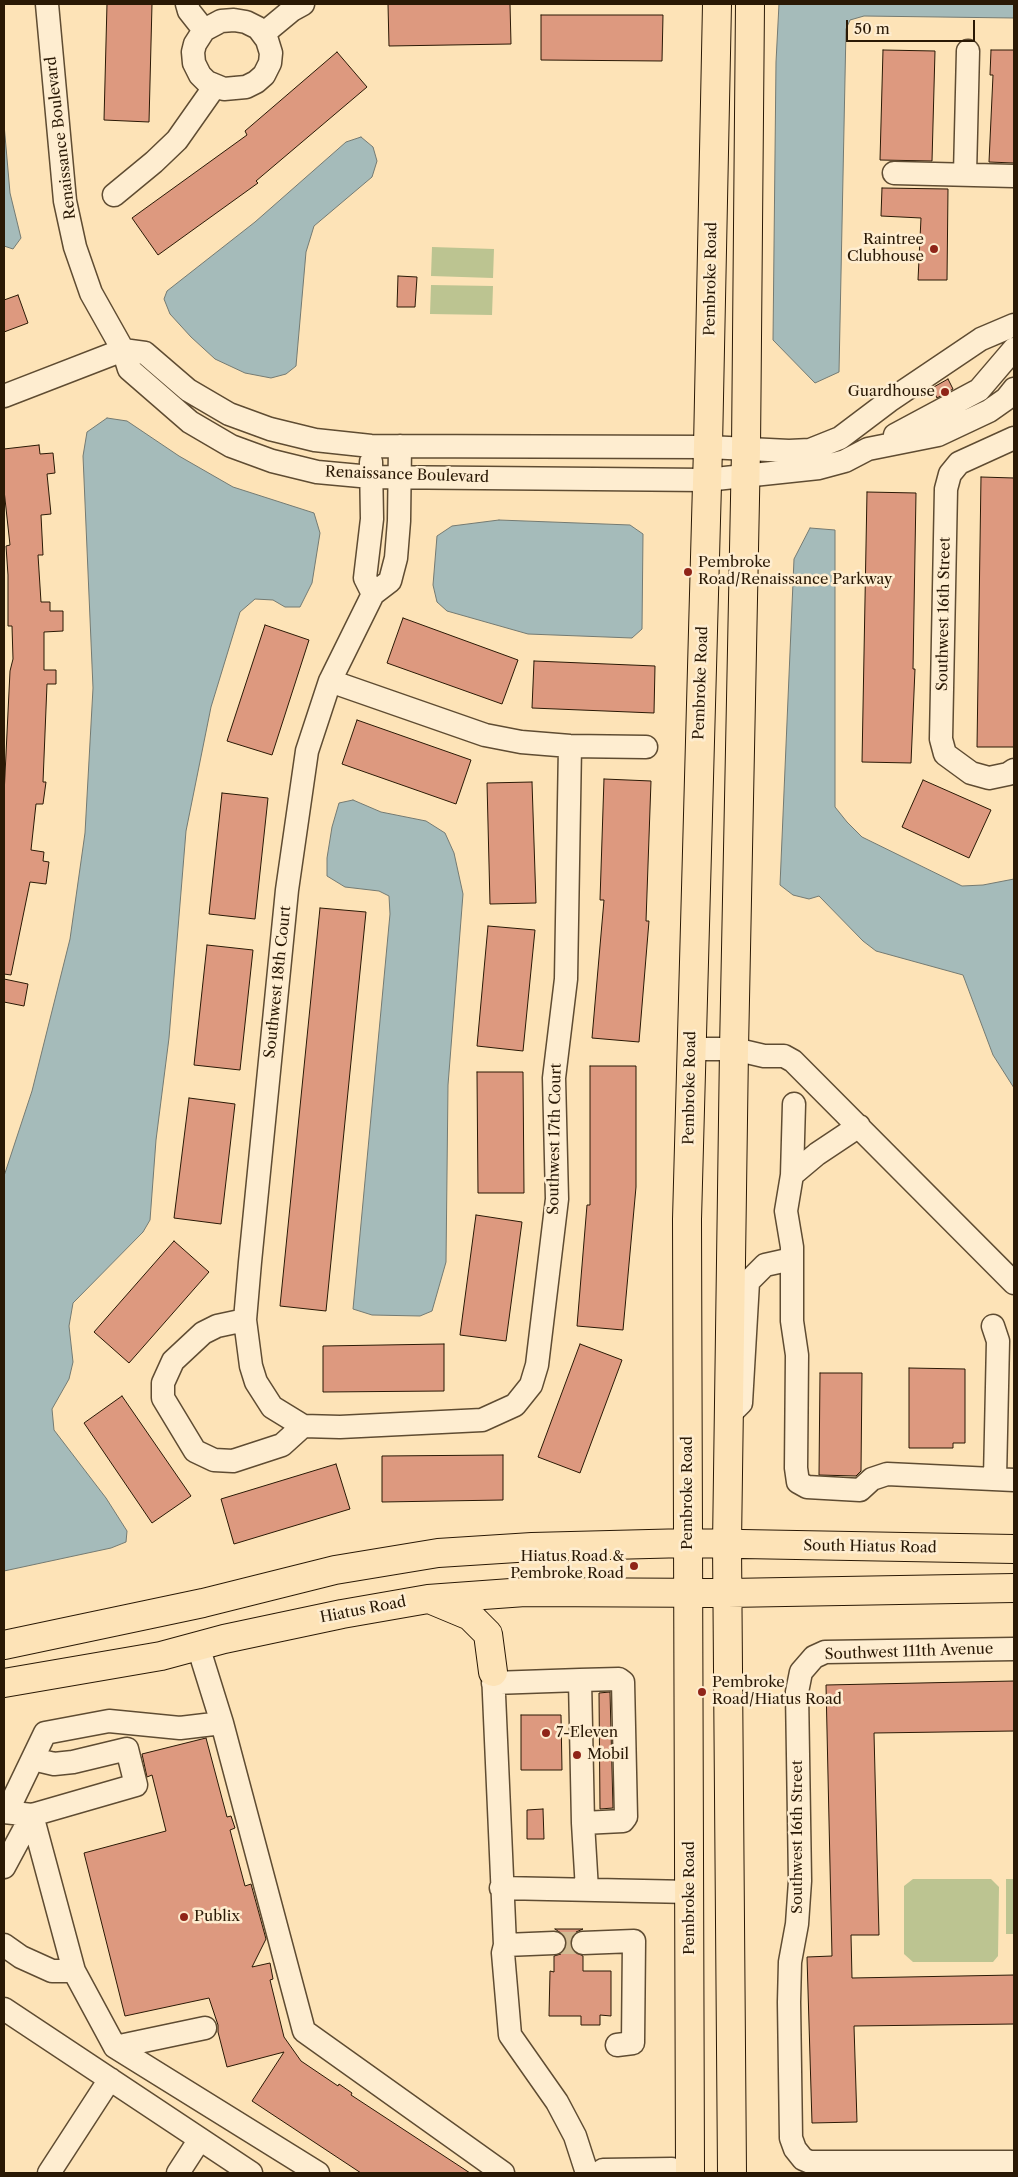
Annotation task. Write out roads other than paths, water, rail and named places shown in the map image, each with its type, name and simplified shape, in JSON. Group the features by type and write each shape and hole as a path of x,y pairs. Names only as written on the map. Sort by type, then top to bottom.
{"main road":[{"name":"Pembroke Road","path":"690,2173 686,1219 708,447 717,4"},
{"path":"732,2173 727,1544 734,1049 746,449 750,4"},
{"path":"4,1645 203,1603 335,1570 438,1553 532,1547 688,1543 727,1544"},
{"name":"South Hiatus Road","path":"727,1544 1014,1549"},
{"path":"728,1593 1014,1588"},
{"name":"Hiatus Road","path":"4,1683 162,1656 224,1638 428,1599 525,1592 688,1591 728,1593"},
{"path":"428,1599 470,1616 488,1634 493,1678"}],"street":[{"name":"Renaissance Boulevard","path":"47,4 65,201 75,247 91,293 123,350 129,369 190,422 231,446 272,461 317,472 371,477 706,480 819,468 845,461 979,390 1014,348"},
{"path":"187,4 189,11 204,30"},
{"path":"263,34 292,10 303,4"},
{"path":"234,20 246,22 258,28 263,34 271,53 270,62 264,75 246,88 236,90 216,86 200,75 194,63 195,44 204,30 221,21 234,20"},
{"path":"965,174 968,51"},
{"path":"114,195 177,140 216,86"},
{"path":"894,173 1014,176"},
{"name":"Renaissance Boulevard","path":"123,350 145,353 188,390 229,414 270,429 315,440 371,446 708,447 789,451 810,450 840,438 889,401 981,340 1014,325"},
{"path":"981,340 982,361 992,376"},
{"path":"4,396 123,350"},
{"path":"868,449 938,435 989,411 1006,399 1014,389"},
{"name":"Southwest 16th Street","path":"1014,438 959,463 950,474 946,489 941,739 945,754 971,773 989,778 1008,774 1014,770"},
{"path":"371,446 372,519 365,578 373,594"},
{"name":"Southwest 18th Court","path":"303,1426 272,1407 256,1382 251,1366 245,1320 287,890 307,750 330,681 373,594 390,582 396,558 399,521 400,446"},
{"path":"573,479 574,447"},
{"path":"330,681 485,736 520,742 570,746 646,747"},
{"name":"Southwest 17th Court","path":"303,1426 340,1427 482,1420 515,1405 531,1384 538,1365 557,1199 554,1078 566,979 570,746"},
{"path":"691,1049 734,1049 764,1056 784,1056 793,1061 1014,1283"},
{"path":"794,1104 792,1175 786,1211 792,1247 792,1321 797,1355 796,1468 798,1482 807,1487 860,1490 872,1479 887,1474 1005,1479 998,1341 994,1326"},
{"path":"792,1175 817,1154 859,1126"},
{"path":"730,1416 741,1403 748,1282 765,1265 792,1259"},
{"path":"245,1320 217,1326 204,1333 173,1361 163,1382 163,1398 195,1451 214,1460 233,1461 282,1446 303,1426"},
{"path":"198,1646 222,1723 304,2031 503,2173"},
{"name":"Southwest 111th Avenue","path":"807,1663 825,1652 1014,1649"},
{"name":"Southwest 16th Street","path":"807,1663 797,1683 800,1881 797,1924 790,1962 789,2002 792,2138 795,2149 803,2159 817,2162 1014,2162"},
{"path":"583,1823 623,1821 626,1817 623,1682 619,1679 493,1678 505,1945 503,1963 510,2035 557,2102 575,2136 587,2173"},
{"path":"580,1680 583,1823 587,1890"},
{"path":"33,1759 54,1764 73,1762 126,1749 136,1785 32,1815 5,1812 45,1733 109,1721 180,1728 222,1723"},
{"path":"4,1867 32,1815"},
{"path":"32,1815 74,1972 115,2046 318,2173"},
{"path":"501,1888 690,1892"},
{"path":"583,1943 634,1941 633,2043 617,2045"},
{"path":"505,1945 554,1943"},
{"path":"4,1945 21,1957 52,1971 74,1972"},
{"path":"4,2009 251,2173"},
{"path":"115,2046 204,2028"},
{"path":"48,2173 110,2079"},
{"path":"178,2173 200,2139"},
{"path":"599,2173 603,2170 672,2169 680,2173"}],"tunnel":[{"path":"554,1943 583,1943"}],"place":[{"name":"Raintree Clubhouse","path":"934,249"},
{"name":"Guardhouse","path":"945,392"},
{"name":"Pembroke Road/Renaissance Parkway","path":"688,572"},
{"name":"Hiatus Road & Pembroke Road","path":"634,1566"},
{"name":"Pembroke Road/Hiatus Road","path":"702,1692"},
{"name":"7-Eleven","path":"546,1733"},
{"name":"Mobil","path":"577,1755"},
{"name":"Publix","path":"184,1917"}]}
